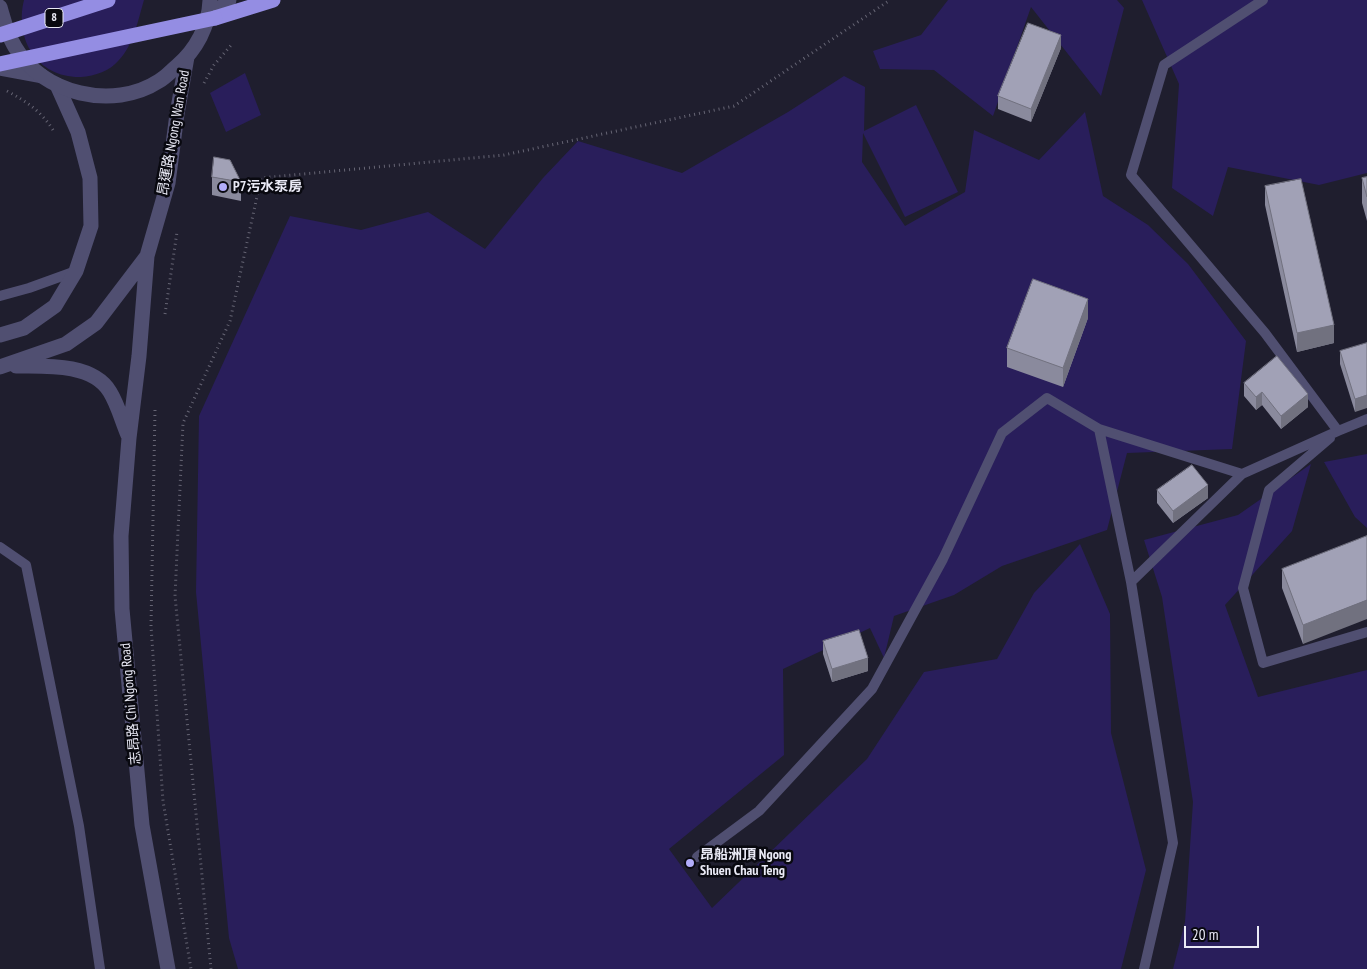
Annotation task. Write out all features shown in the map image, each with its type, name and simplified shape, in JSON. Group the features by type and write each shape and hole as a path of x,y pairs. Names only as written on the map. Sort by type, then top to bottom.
{"highway":[{"name":"8","path":"0,36 108,0"},
{"path":"0,66 215,18 273,0"}],"street":[{"path":"0,7 6,30 15,47 24,59 42,76 57,85 86,94 119,96 140,90 160,81 187,57 198,41 206,24 210,0"},
{"path":"206,24 229,0"},
{"name":"昂運路 Ngong Wan Road","path":"3,366 66,344 96,323 147,256 168,183 187,57"},
{"path":"0,66 42,76"},
{"path":"0,334 24,328 55,306 76,271 91,226 90,178 78,132 57,85"},
{"name":"志昂路 Chi Ngong Road","path":"147,256 121,536 122,609 142,825 168,969"},
{"name":"志昂路 Chi Ngong Road","path":"3,366 61,366 93,375 110,391 129,438"}],"lane":[{"path":"1263,0 1164,64 1131,175 1265,333 1338,431"},
{"path":"0,296 76,271"},
{"path":"697,857 760,811 872,689 943,559 1002,433 1046,398 1099,430 1242,474"},
{"path":"1131,582 1242,474 1367,419"},
{"path":"1099,430 1131,582 1173,843 1144,969"},
{"path":"1338,431 1270,490 1243,588 1263,663 1367,632"},
{"path":"0,546 26,565 79,826 100,969"}],"path":[{"path":"211,969 175,596 183,423 230,321 261,178 504,155 734,106 890,0"},
{"path":"202,88 214,65 233,43"},
{"path":"2,88 29,103 46,119 55,132"},
{"path":"165,314 178,229"},
{"path":"155,407 151,636 163,801 191,969"}],"shaded area":[{"path":"24,0 144,0 132,39 124,54 111,67 102,72 81,77 66,76 53,71 41,64 33,54 26,42 23,29"},
{"path":"948,0 1117,0 1124,8 1101,96 1031,7 993,116 934,70 880,69 873,51 921,35"},
{"path":"1142,0 1367,0 1367,173 1319,185 1228,167 1213,216 1172,188 1179,84"},
{"path":"245,73 261,115 226,132 210,93"},
{"path":"844,76 865,87 864,131 916,105 958,192 905,217 863,133 862,162 905,226 965,192 974,130 1039,160 1085,112 1103,196 1148,225 1188,264 1246,341 1232,449 1127,453 1107,530 1002,566 954,595 894,616 884,658 870,628 783,669 784,755 669,849 712,908 867,759 924,672 997,659 1034,593 1080,544 1110,614 1111,733 1146,870 1121,969 238,969 229,938 196,592 199,416 290,216 361,230 428,212 485,249 543,178 578,141 682,173 788,112"},
{"path":"1367,454 1367,528 1355,517 1324,462"},
{"path":"1311,464 1292,531 1225,605 1258,697 1367,670 1367,969 1173,969 1185,922 1193,802 1162,597 1144,540 1238,515"}],"building":[{"path":"1028,23 1061,35 1031,109 998,96"},
{"path":"214,157 230,160 241,182 212,177"},
{"path":"1367,177 1367,197 1362,178"},
{"path":"1301,179 1334,325 1297,333 1265,186"},
{"path":"1033,279 1088,299 1063,368 1007,348"},
{"path":"1367,343 1367,395 1355,399 1340,351"},
{"path":"1277,356 1308,394 1281,416 1262,392 1256,397 1244,383"},
{"path":"1192,465 1208,485 1173,511 1157,490"},
{"path":"1367,536 1367,600 1303,625 1282,569"},
{"path":"859,630 868,658 832,669 823,641"}],"place":[{"name":"P7污水泵房","path":"223,187"},
{"name":"昂船洲頂 Ngong Shuen Chau Teng","path":"690,863"}]}
